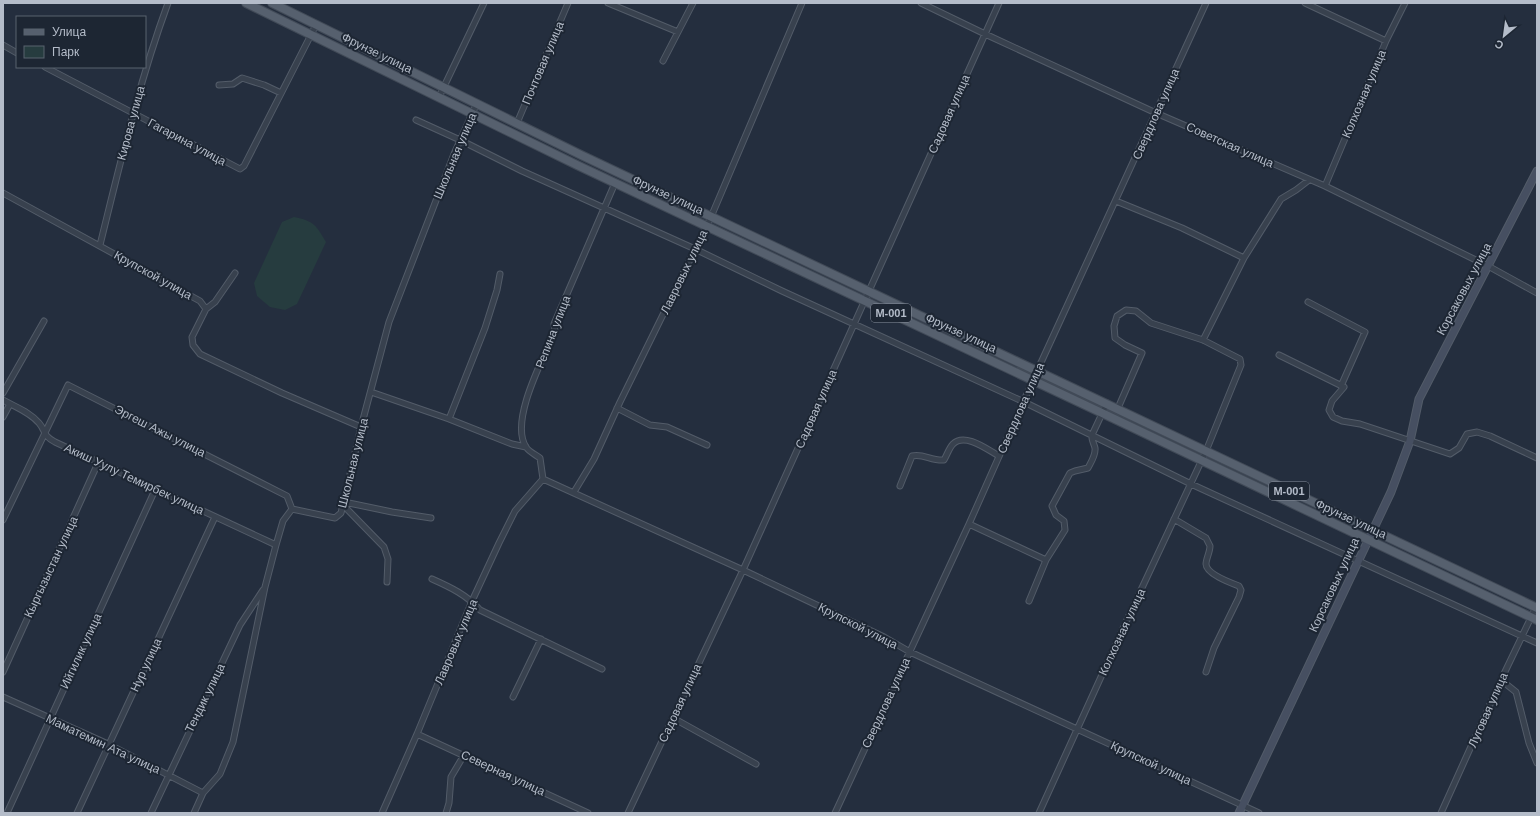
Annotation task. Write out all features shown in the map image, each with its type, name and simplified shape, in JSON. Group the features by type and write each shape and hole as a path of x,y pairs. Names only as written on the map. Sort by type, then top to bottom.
{"main road":[{"name":"Фрунзе улица","path":"246,3 615,183 1534,619"},
{"name":"Фрунзе улица","path":"272,3 711,217 1118,408 1206,452 1536,608"}],"street":[{"name":"Кирова улица","path":"100,245 133,113 155,39 168,3"},
{"path":"439,97 484,3"},
{"name":"Почтовая улица","path":"517,123 568,3"},
{"path":"608,3 678,32"},
{"path":"663,61 693,3"},
{"name":"Лавровых улица","path":"574,492 594,459 617,408 707,226 802,3"},
{"name":"Советская улица","path":"921,3 1156,113 1325,186 1488,266 1537,293"},
{"name":"Садовая улица","path":"628,813 743,570 999,3"},
{"name":"Свердлова улица","path":"835,813 969,524 1037,370 1206,3"},
{"path":"1305,3 1386,41"},
{"name":"Колхозная улица","path":"1325,186 1386,41 1405,3"},
{"path":"219,85 233,84 242,78 282,93 316,25"},
{"path":"3,45 16,52"},
{"name":"Гагарина улица","path":"47,68 240,170 244,166 282,93"},
{"name":"Школьная улица","path":"292,509 335,518 341,513 361,427 389,322 460,140 477,103"},
{"path":"416,120 522,171 1024,402 1191,484 1537,643"},
{"name":"Корсаковых улица","path":"1239,813 1391,492 1410,441 1419,399 1537,171"},
{"path":"1118,408 1142,353 1125,345 1115,338 1114,326 1117,316 1126,310 1136,312 1151,323 1203,340 1244,258 1281,199 1309,180"},
{"name":"Репина улица","path":"526,448 520,424 526,398 555,332 554,324 615,183"},
{"name":"Крупской улица","path":"3,193 200,301 206,309"},
{"path":"1116,201 1182,228 1244,258"},
{"path":"235,273 215,302 206,309 192,337 193,345 200,354 282,393 361,427"},
{"path":"450,419 485,328 498,290 500,274"},
{"path":"1308,302 1365,332 1341,386"},
{"path":"3,392 44,321"},
{"name":"Колхозная улица","path":"1039,813 1206,452 1241,365 1240,359 1203,340"},
{"path":"1279,355 1344,387 1332,401 1329,410 1333,417 1342,421 1360,424 1450,454 1459,448 1467,434 1478,432 1537,458"},
{"name":"Эргеш Ажы улица","path":"44,433 68,385 287,496 292,509"},
{"path":"371,392 450,419 512,444 526,448 540,458 543,479"},
{"name":"Акиш Уулу Темирбек улица","path":"3,400 30,414 40,424 47,438 155,490 276,545"},
{"path":"1029,601 1046,560 1065,530 1064,521 1056,515 1052,506 1070,473 1088,468 1094,455 1095,447 1091,440 1092,435 1107,403"},
{"path":"3,417 10,404"},
{"path":"617,408 650,425 667,427 707,445"},
{"path":"3,520 44,433"},
{"path":"900,486 912,456 918,454 935,460 944,460 953,444 961,440 970,441 999,456"},
{"name":"Кыргызыстан улица","path":"3,672 98,463"},
{"name":"Лавровых улица","path":"382,813 498,543 515,511 543,479"},
{"name":"Крупской улица","path":"543,479 743,570 884,637 910,652 1259,813"},
{"name":"Ийгилик улица","path":"7,813 155,490"},
{"path":"343,503 431,518"},
{"path":"343,503 384,547 388,559 387,582"},
{"path":"194,813 203,794 220,774 233,742 265,587 283,521 292,509"},
{"name":"Нур улица","path":"77,813 108,744 216,517"},
{"path":"1174,519 1206,538 1210,546 1206,564 1207,569 1211,573 1239,586 1241,590 1214,648 1206,672"},
{"path":"969,524 1046,560"},
{"path":"432,579 454,589 472,601 480,610 602,668"},
{"name":"Тендик улица","path":"151,813 240,625 265,587"},
{"name":"Луговая улица","path":"1441,813 1522,636 1534,619 1536,608"},
{"path":"513,697 541,639"},
{"path":"1501,680 1516,692 1529,743 1537,764"},
{"name":"Маматемин Ата улица","path":"3,697 108,744 203,794"},
{"path":"673,718 756,764"},
{"name":"Северная улица","path":"417,734 588,813"},
{"path":"446,813 449,803 451,777 464,756"}],"green space":[{"path":"294,217 306,220 314,225 320,231 326,242 297,304 285,310 270,307 257,296 254,283 282,222"}]}
